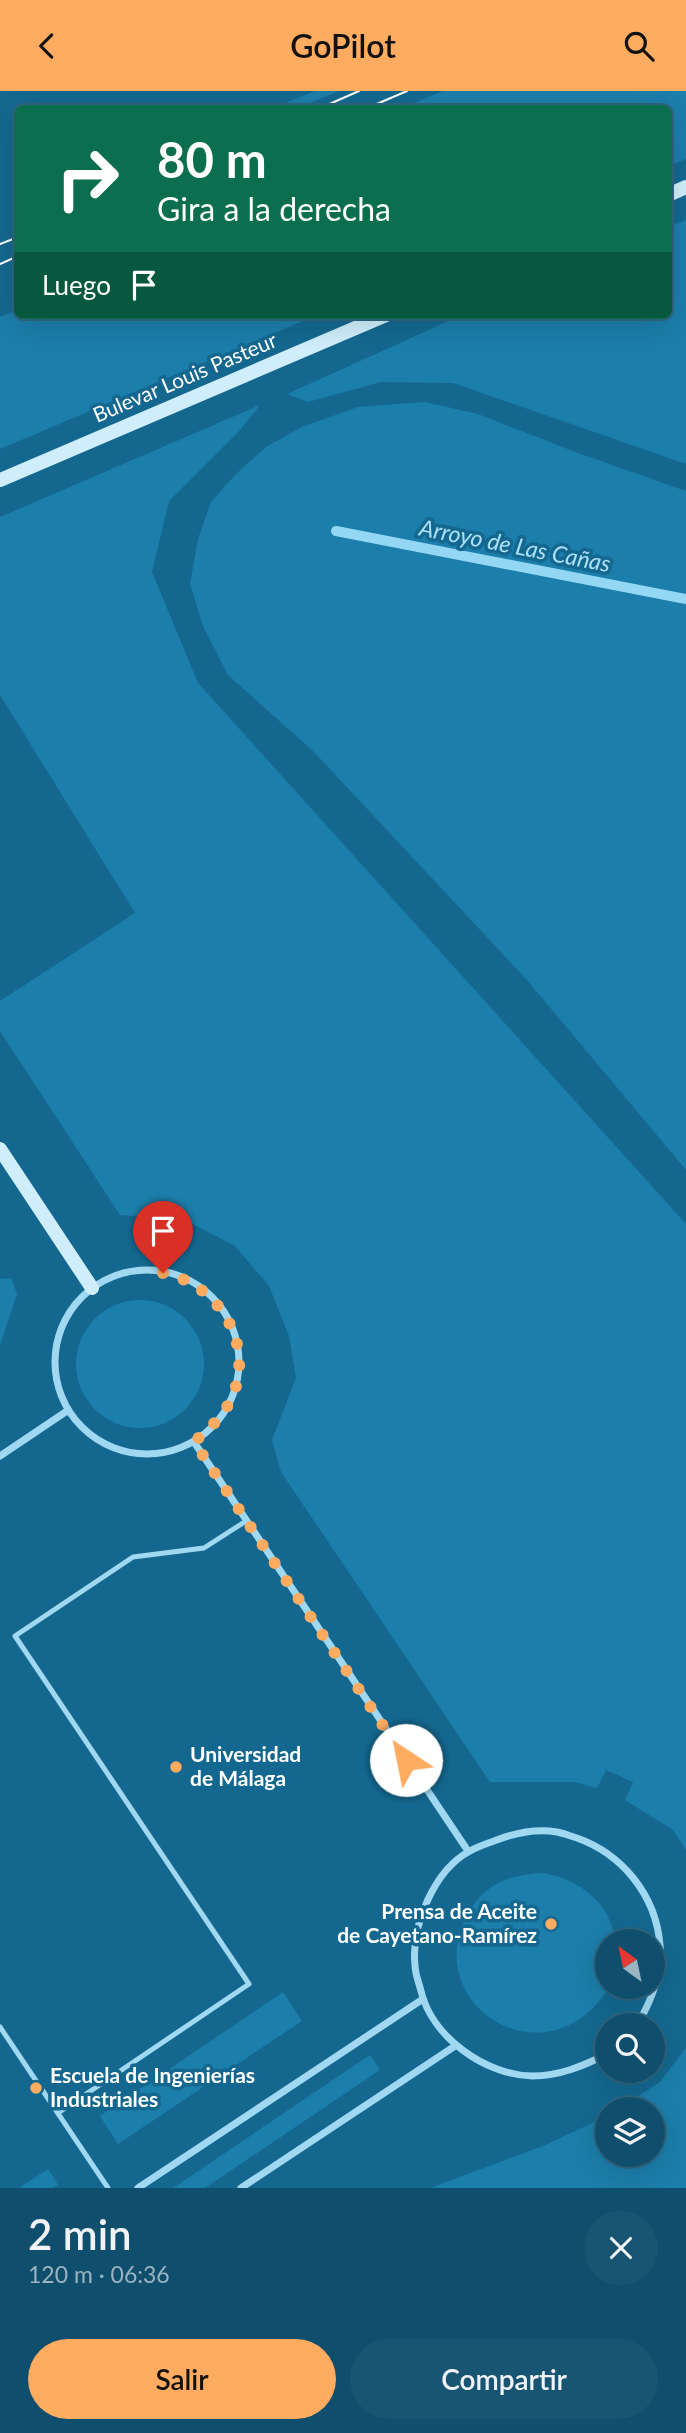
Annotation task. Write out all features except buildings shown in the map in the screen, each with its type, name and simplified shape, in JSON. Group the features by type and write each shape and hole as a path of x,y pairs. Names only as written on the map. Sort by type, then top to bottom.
{"street":[{"name":"Bulevar Louis Pasteur","path":"0,480 377,319"},
{"path":"0,1149 92,1288"},
{"path":"148,1270 177,1276 203,1289 223,1310 236,1337 239,1366 233,1395 219,1421 194,1442 170,1452 111,1449 86,1433 67,1411 55,1379 55,1345 69,1313 92,1288 119,1274 148,1270"},
{"path":"0,1456 67,1411"},
{"path":"194,1442 468,1851"},
{"path":"595,2060 572,2071 530,2076 491,2067 455,2046 436,2024 423,1999 415,1965 416,1930 428,1896 449,1868 468,1851 516,1833 557,1832 596,1845 629,1870 651,1905 660,1945 656,1986 643,2013"},
{"path":"138,2188 423,1999"},
{"path":"241,2188 455,2046"}],"lane":[{"path":"58,2113 249,1985 15,1636 133,1557 204,1548 246,1521"},
{"path":"0,2027 108,2188"}],"shaded area":[{"path":"315,91 339,91 305,105 280,105"},
{"path":"443,91 686,91 686,159 672,165 672,105 409,105"},
{"path":"686,220 686,464 453,383 381,382 308,402 287,394 453,319 672,319 672,226"},
{"path":"14,311 14,319 308,319 0,449 0,317"},
{"path":"425,402 478,414 686,491 686,1170 527,980 314,752 228,675 203,626 190,584 198,539 211,502 235,475 266,447 302,427 358,407"},
{"path":"260,405 240,430 169,501 152,572 198,683 686,1224 686,1850 673,1830 625,1800 633,1782 606,1770 597,1788 575,1782 490,1782 281,1472 272,1440 296,1378 289,1336 269,1286 235,1246 185,1220 120,1215 0,1031 0,1001 135,913 0,695 0,517"},
{"path":"11,1278 17,1294 0,1345 0,1279"},
{"path":"140,1300 164,1305 185,1319 199,1340 204,1364 199,1388 185,1409 164,1423 140,1428 116,1423 95,1409 81,1388 76,1364 81,1340 95,1319 116,1305"},
{"path":"543,1873 581,1887 600,1904 613,1929 595,1929 595,1999 599,1999 584,2016 554,2031 523,2031 495,2021 473,2002 459,1975 457,1944 470,1910 492,1887 521,1875"},
{"path":"283,1992 302,2021 118,2144 100,2116"},
{"path":"686,2048 686,2188 430,2188 543,2146 595,2122 595,2167 665,2167 665,2097 637,2097 658,2083 665,2083 665,2075"},
{"path":"370,2055 380,2070 205,2188 173,2188"},
{"path":"48,2169 58,2185 53,2188 19,2188"}],"waterway":[{"name":"Arroyo de Las Cañas","path":"336,531 686,599"}],"tram line":[{"path":"327,105 359,91"},
{"path":"374,105 407,91"},
{"path":"0,244 14,239"},
{"path":"0,264 14,258"}],"place":[{"name":"Universidad de Málaga","path":"176,1767"},
{"name":"Prensa de Aceite de Cayetano-Ramírez","path":"551,1924"},
{"name":"Escuela de Ingenierías Industriales","path":"36,2088"}],"route":[{"path":"163,1273 177,1276 203,1289 223,1310 236,1337 239,1366 233,1395 219,1421 194,1442 406,1760"}]}
